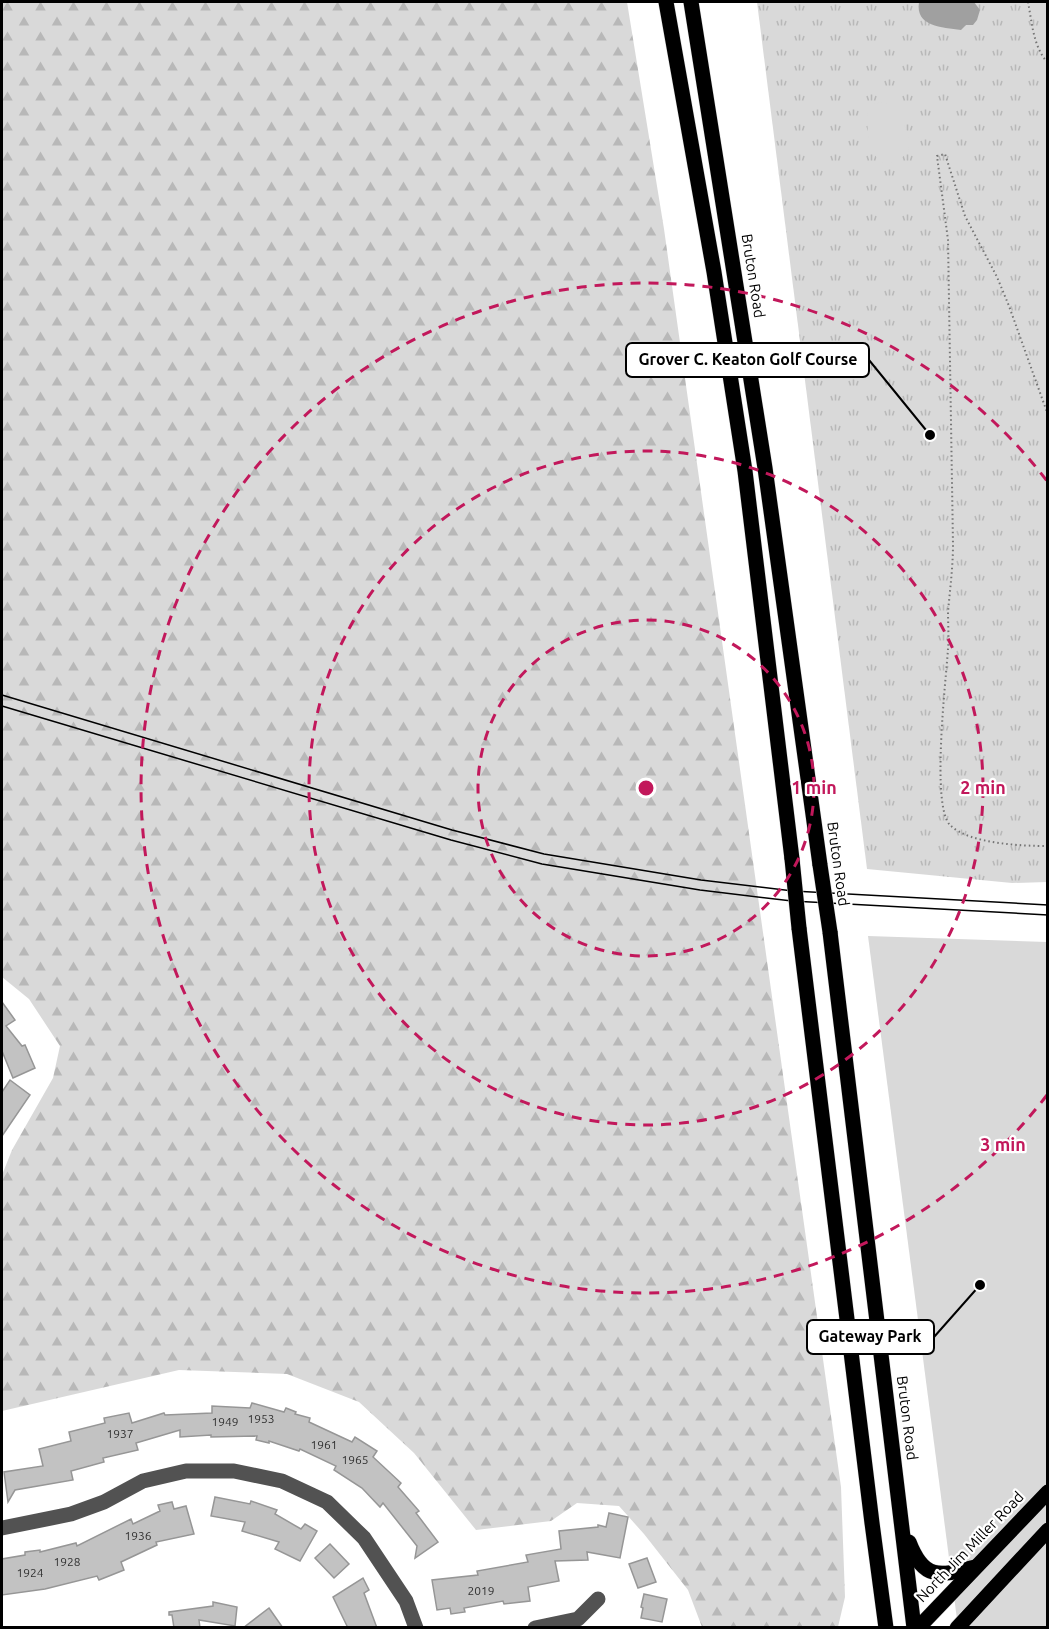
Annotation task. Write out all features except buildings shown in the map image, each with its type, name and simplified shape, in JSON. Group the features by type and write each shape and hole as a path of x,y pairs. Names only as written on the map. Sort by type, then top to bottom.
{"main road":[{"path":"666,2 714,272 745,471 886,1628"},
{"name":"Bruton Road","path":"691,2 765,468 830,932 916,1628"},
{"path":"714,272 733,268"},
{"name":"North Jim Miller Road","path":"916,1628 1047,1492"},
{"path":"902,1525 916,1560 921,1566 932,1572 943,1574 975,1567"},
{"path":"957,1628 1047,1530"}],"street":[{"path":"2,1528 71,1514 104,1502 143,1481 186,1471 234,1471 282,1481 327,1502 364,1538 405,1601 416,1628"},
{"path":"535,1628 578,1619 598,1599"}],"path":[{"path":"1028,2 1039,52 1047,63"},
{"path":"1047,415 1005,296 964,216 945,154 937,156 948,240 953,544 948,647 941,723 941,772 945,818 951,826 977,838 1013,846 1047,846"}],"green space":[{"path":"2,2 627,2 664,229 841,1487 845,1597 838,1627 702,1627 688,1590 619,1506 577,1503 551,1521 476,1530 414,1453 359,1402 287,1374 179,1370 2,1411 2,1175 12,1150 53,1078 60,1046 29,999 2,977"},
{"path":"757,2 1047,2 1047,882 1012,883 867,869"},
{"path":"882,102 899,116 908,138 908,152 896,163 880,162 873,152 869,139 868,112 874,104"},
{"path":"868,936 1047,942 1047,1627 958,1627"}],"shaded area":[{"path":"919,2 974,2 980,10 973,25 966,25 961,30 938,26 926,21 921,16"}],"tram line":[{"path":"2,695 452,830 544,854 701,880 793,891 1048,905"},
{"path":"2,706 451,840 542,864 700,890 792,901 1048,915"}],"place":[{"name":"Grover C. Keaton Golf Course","path":"930,435"},
{"name":"Gateway Park","path":"980,1285"}]}
